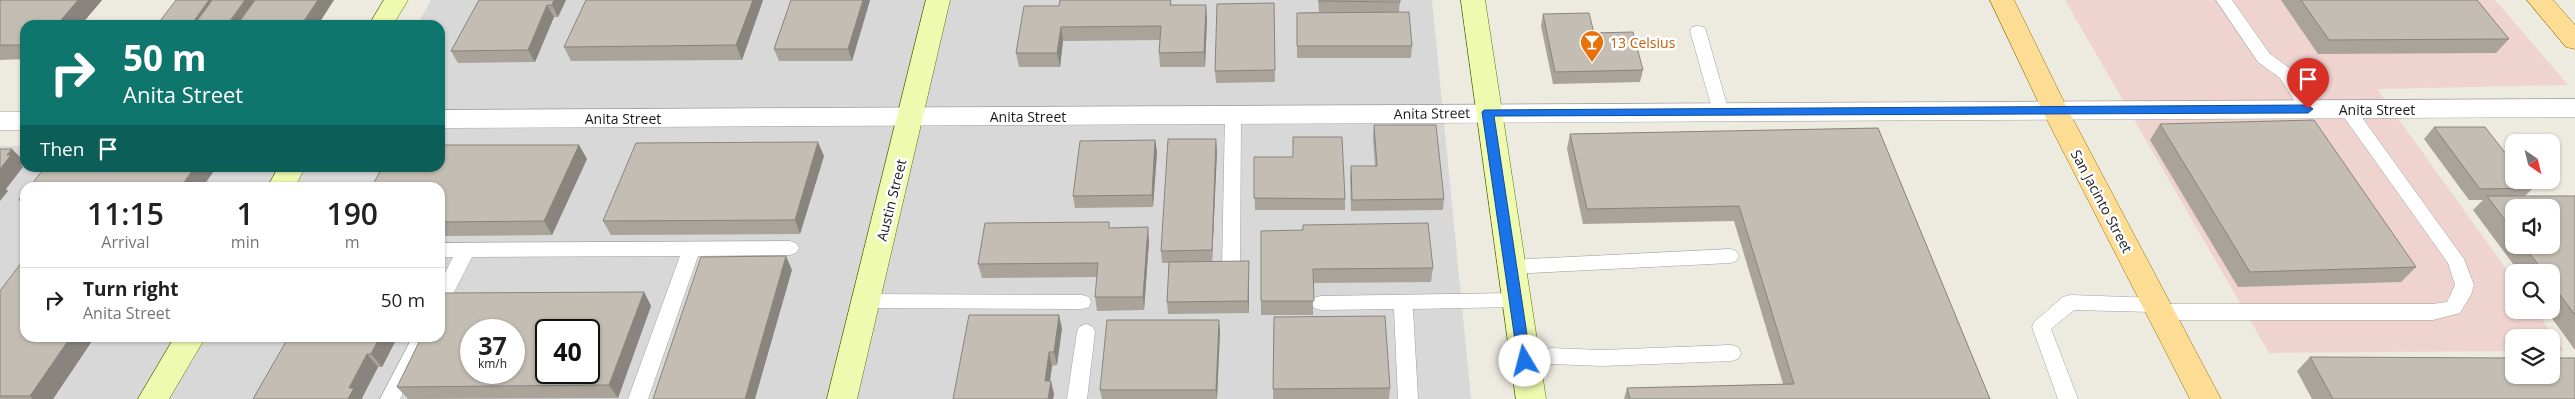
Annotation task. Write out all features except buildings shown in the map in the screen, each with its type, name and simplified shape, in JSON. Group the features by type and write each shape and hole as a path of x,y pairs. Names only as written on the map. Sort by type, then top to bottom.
{"main road":[{"name":"San Jacinto Street","path":"2002,0 2055,110 2206,399"},
{"path":"2539,0 2570,30"}],"street":[{"path":"383,20 396,0"},
{"name":"Austin Street","path":"842,399 938,0"},
{"path":"1473,0 1531,399"},
{"name":"Anita Street","path":"445,119 1488,112 2575,108"},
{"path":"0,121 20,121"},
{"path":"153,399 188,342"}],"lane":[{"path":"2224,0 2264,58 2286,74 2308,109"},
{"path":"1698,31 1721,112"},
{"path":"2068,399 2041,328 2070,302 2159,309 2433,312 2453,308 2465,292 2465,280 2455,259 2347,109"},
{"path":"1231,271 1233,114"},
{"path":"445,250 790,248"},
{"path":"638,399 692,249"},
{"path":"445,291 466,250"},
{"path":"1511,267 1730,256"},
{"path":"1321,303 1516,300"},
{"path":"866,301 1082,302"},
{"path":"1403,302 1408,399"},
{"path":"1078,399 1086,332"},
{"path":"390,399 419,342"},
{"path":"1525,361 1551,356 1602,358 1731,353"}],"shaded area":[{"path":"431,0 1432,0 1471,399 0,399 0,146 20,146 20,172 445,172 445,20 420,20"},
{"path":"2065,0 2495,0 2568,85 2377,89 2505,267 2505,319 2541,319 2548,329 2505,329 2505,351 2269,353"}],"place":[{"name":"13 Celsius","path":"1592,63"}],"route":[{"path":"1525,361 1488,112 2308,109"}]}
